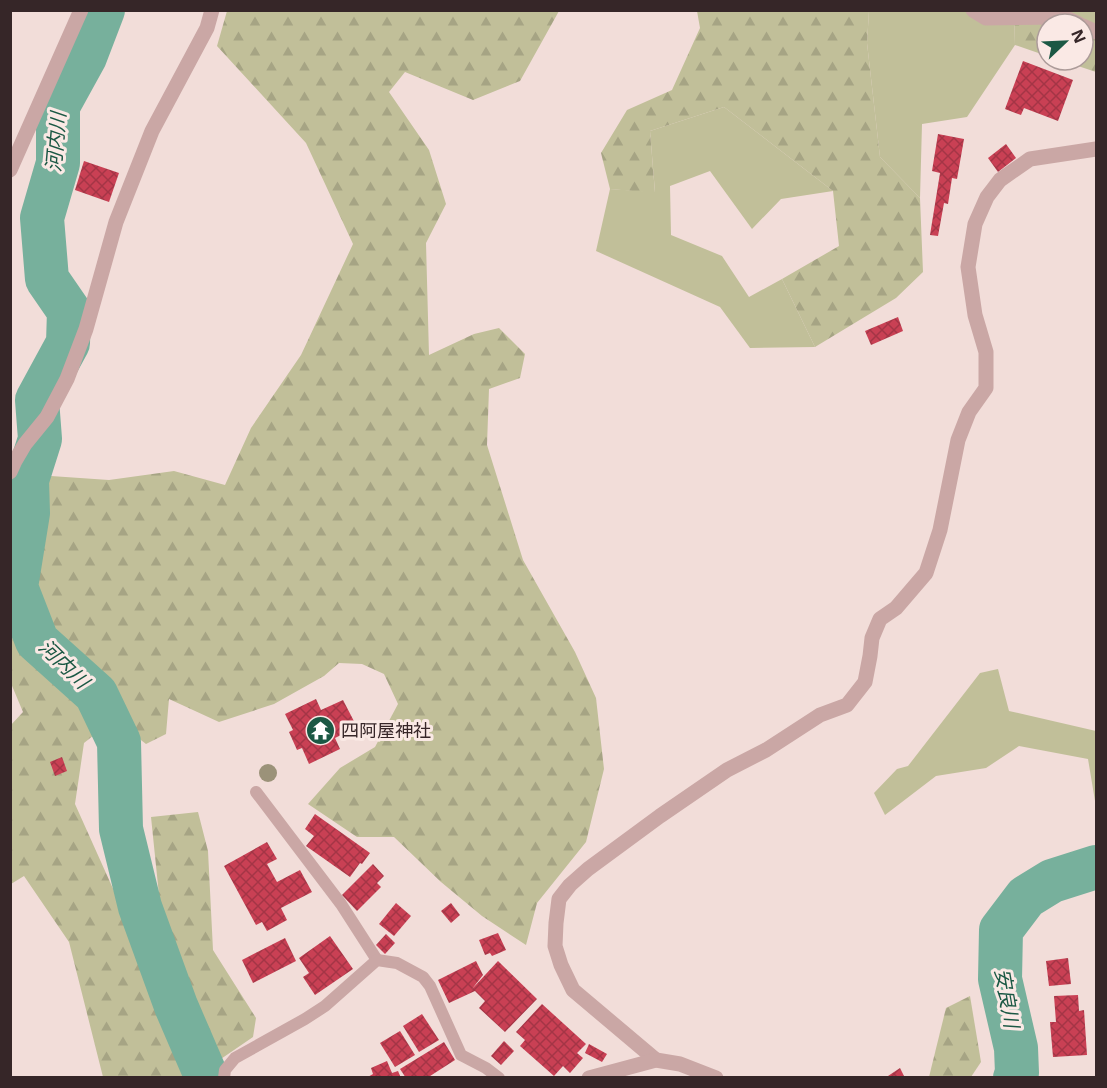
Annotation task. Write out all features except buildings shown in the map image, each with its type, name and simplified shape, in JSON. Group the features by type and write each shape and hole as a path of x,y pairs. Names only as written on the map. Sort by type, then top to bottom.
{"street":[{"path":"10,170 81,10"},
{"path":"12,461 47,417 67,379 86,329 116,222 152,131 207,28 212,10"},
{"path":"973,10 986,18 1035,17"},
{"path":"656,1060 573,990 555,946 559,899 570,885 650,823 727,770 766,750 819,715 847,705 865,682 872,638 880,619 896,608 926,573 940,530 958,440 969,412 986,388 986,352 975,315 968,267 975,224 987,197 1000,180 1030,159 1096,149"},
{"path":"589,1077 656,1060 680,1064 716,1077"}],"lane":[{"path":"256,792 340,904 377,960 397,963 423,977 430,986 462,1055 499,1077"},
{"path":"224,1077 225,1070 235,1058 325,1006 377,960"}],"green space":[{"path":"227,11 559,11 520,81 473,100 405,72 389,92 429,150 446,204 426,243 429,355 474,334 499,328 525,354 520,378 489,389 487,445 523,560 575,652 596,698 604,769 586,842 537,903 526,945 482,916 441,882 394,837 357,837 308,804 340,768 375,747 398,704 384,674 362,664 339,663 324,676 274,704 219,722 169,699 166,734 146,744 114,719 84,743 75,804 123,911 159,895 151,817 198,812 208,851 213,950 256,1018 253,1037 215,1063 205,1077 103,1077 69,942 24,876 11,884 10,726 23,712 10,681 10,530 15,496 51,476 109,480 174,471 225,485 251,428 301,355 353,244 306,143 217,46"},
{"path":"697,11 869,11 867,43 880,157 920,198 923,272 896,298 815,347 782,279 839,246 833,191 724,107 650,131 655,193 610,189 601,153 627,110 672,90 700,28"},
{"path":"869,11 1014,11 1015,45 967,117 922,124 920,198 880,157 867,43"},
{"path":"1014,11 1096,11 1096,72 1095,12 1035,12 1035,52 1015,45"},
{"path":"724,107 833,191 781,199 752,229 710,171 670,186 671,235 722,256 749,297 782,279 815,347 750,348 720,307 596,251 610,189 655,192 650,131"},
{"path":"998,669 1009,711 1096,731 1096,807 1088,759 1019,746 986,768 936,776 885,815 874,793 897,769 908,766 980,673"},
{"path":"970,996 981,1062 971,1077 929,1077 946,1008"}],"waterway":[{"name":"河内川","path":"103,10 85,57 58,106 58,163 42,218 47,279 69,311 68,343 37,400 40,439 27,480 28,513 16,587 37,641 96,694 119,742 121,829 140,907 176,1006 207,1078"},
{"name":"安良川","path":"1015,1078 1017,1073 1016,1048 1000,979 1001,930 1026,897 1052,881 1096,867"}],"place":[{"name":"四阿屋神社","path":"320,731"}]}
